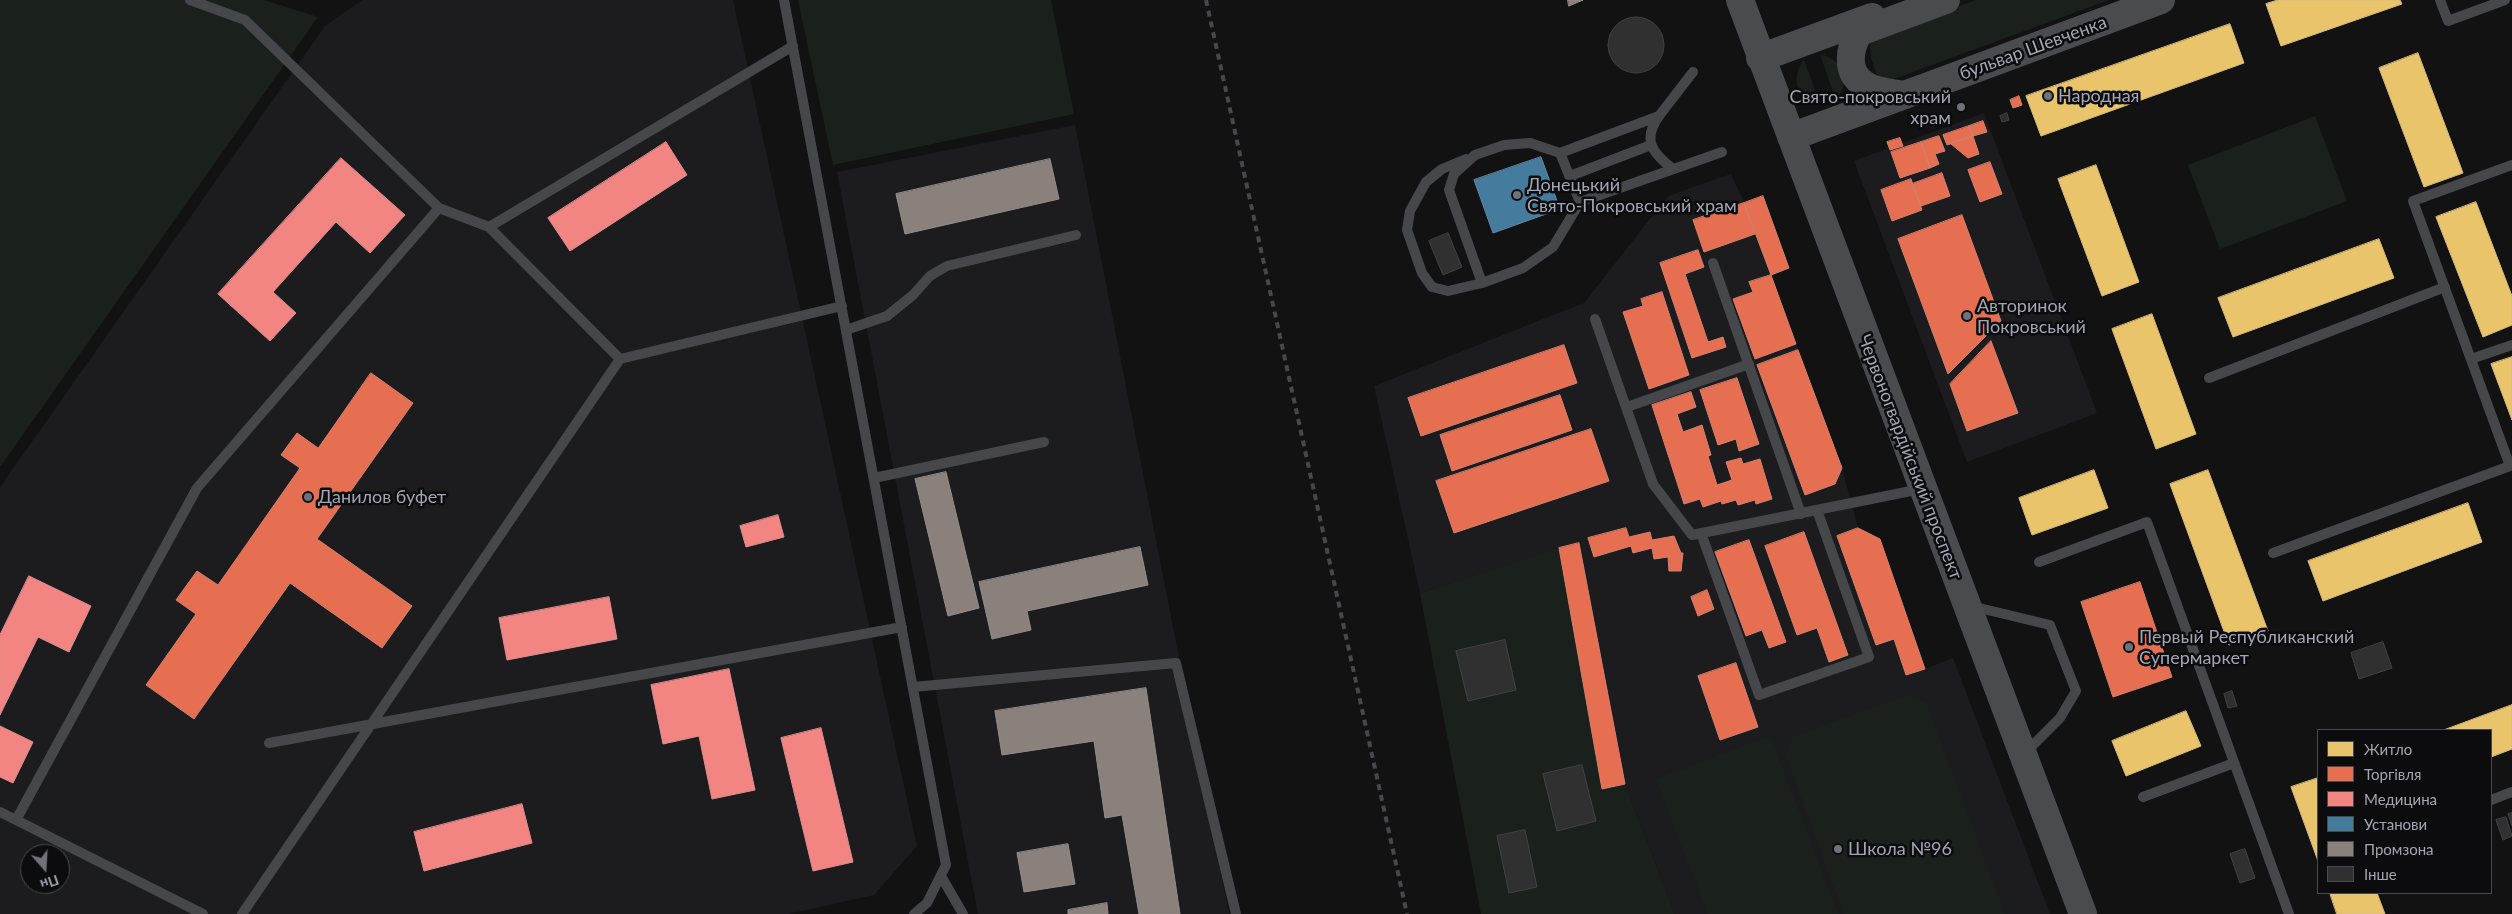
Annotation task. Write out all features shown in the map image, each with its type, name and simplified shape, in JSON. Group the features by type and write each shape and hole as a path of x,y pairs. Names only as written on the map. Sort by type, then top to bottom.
{"main road":[{"name":"Червоногвардійський проспект","path":"1740,0 1760,58 2082,914"},
{"path":"1760,58 1919,0"},
{"path":"1906,95 1864,84 1856,75 1850,59 1852,43 1860,32 1946,0"},
{"name":"бульвар Шевченка","path":"1790,137 2161,0"}],"lane":[{"path":"190,0 245,20 439,208 489,228 620,359"},
{"path":"784,0 946,865 927,903 914,914"},
{"path":"2440,0 2448,20 2505,0"},
{"path":"489,228 793,46"},
{"path":"1673,169 1661,159 1651,146 1650,129 1692,72"},
{"path":"1659,116 1560,153 1530,143 1504,145 1442,169 1426,182 1410,211 1407,230 1422,273 1432,287 1448,291 1523,268 1553,247 1580,202 1722,152"},
{"path":"1570,176 1651,146"},
{"path":"1560,153 1580,202"},
{"path":"1475,155 1454,174 1449,190 1482,282"},
{"path":"2273,553 2510,466 2413,201 2512,165"},
{"path":"16,820 197,488 439,208"},
{"path":"846,330 887,316 913,296 930,276 947,266 1076,235"},
{"path":"1713,263 1801,514"},
{"path":"2209,378 2445,287"},
{"path":"242,914 620,359 842,306"},
{"path":"1595,319 1654,484 1692,535 1922,489"},
{"path":"2471,359 2512,345"},
{"path":"1626,407 1749,364"},
{"path":"874,478 1044,442"},
{"path":"1701,534 1758,695 1869,657 1817,510"},
{"path":"2039,562 2147,522 2289,914"},
{"path":"1966,605 2050,625 2076,691 2060,718 2023,755"},
{"path":"269,743 902,627"},
{"path":"913,687 1176,663 1236,914"},
{"path":"2143,797 2234,763"},
{"path":"2492,800 2512,792"},
{"path":"0,812 203,914"},
{"path":"941,876 964,914"}],"shaded area":[{"path":"0,0 264,0 318,17 0,467"},
{"path":"362,0 733,0 917,846 874,895 788,914 0,914 0,487 325,26"},
{"path":"798,0 1051,0 1074,114 833,165"},
{"path":"1976,0 2109,0 1891,80 1877,75 1871,58 1870,44 1884,33"},
{"path":"1820,54 1835,61 1843,72 1844,85 1836,100"},
{"path":"1804,59 1820,105 1805,98 1798,87 1797,73"},
{"path":"1984,113 2097,413 1967,462 1854,161"},
{"path":"2315,116 2347,201 2220,249 2188,165"},
{"path":"1075,125 1229,914 978,914 837,172"},
{"path":"1731,174 1744,202 1763,196 1789,268 1771,275 1842,468 1858,528 1925,669 1953,658 2050,914 1675,914 1625,784 1602,789 1559,549 1420,593 1374,386 1584,303 1668,196"},
{"path":"1559,548 1602,789 1625,784 1675,914 1481,914 1420,593"},
{"path":"1907,695 1926,703 2005,914 1844,914 1786,755 1793,737"},
{"path":"1770,736 1838,914 1708,914 1656,779"}],"building: Житло":[{"path":"2278,0 2400,0 2402,4 2281,46 2266,4"},
{"path":"2230,24 2244,63 2041,136 2026,96"},
{"path":"2418,53 2463,173 2424,187 2379,68"},
{"path":"2096,165 2139,282 2102,296 2058,179"},
{"path":"2476,202 2512,296 2512,325 2483,337 2436,217"},
{"path":"2379,239 2394,278 2233,337 2218,298"},
{"path":"2152,314 2196,434 2156,449 2112,329"},
{"path":"2512,357 2512,420 2491,364"},
{"path":"2094,470 2108,508 2032,535 2019,498"},
{"path":"2208,470 2268,631 2229,645 2170,484"},
{"path":"2468,503 2482,542 2323,601 2308,561"},
{"path":"2512,705 2512,749 2492,757 2492,729 2447,729"},
{"path":"2186,711 2201,746 2126,776 2112,741"},
{"path":"2317,778 2317,858 2291,787"},
{"path":"2330,894 2377,894 2385,914 2337,914"}],"building: Торгівля":[{"path":"2019,96 2022,105 2013,108 2010,100"},
{"path":"1983,121 1987,132 1973,136 1969,126"},
{"path":"1969,126 1973,136 1947,145 1943,135"},
{"path":"1939,136 1945,151 1935,154 1939,164 1930,168 1921,142"},
{"path":"1973,136 1979,154 1968,158 1951,144"},
{"path":"1900,138 1903,146 1890,150 1887,142"},
{"path":"1921,142 1930,168 1900,178 1891,152"},
{"path":"1990,162 2002,194 1980,202 1968,170"},
{"path":"1942,173 1950,196 1921,206 1912,184"},
{"path":"1911,179 1922,210 1892,221 1881,190"},
{"path":"1763,196 1789,268 1771,275 1744,203"},
{"path":"1744,203 1755,234 1704,252 1693,220"},
{"path":"1962,215 2001,321 1948,374 1898,239"},
{"path":"1698,250 1704,267 1685,274 1708,342 1723,337 1726,347 1692,358 1660,263"},
{"path":"1771,275 1796,344 1755,359 1733,299 1753,292 1749,282"},
{"path":"1662,292 1689,375 1649,389 1623,312 1643,306 1641,299"},
{"path":"1991,341 2018,413 1967,431 1950,384"},
{"path":"1564,345 1577,383 1421,436 1408,398"},
{"path":"1798,350 1842,468 1835,484 1805,495 1757,365"},
{"path":"371,373 413,403 317,539 412,606 382,648 290,583 194,719 146,685 196,614 176,600 197,571 218,585 300,468 281,455 297,433 318,448"},
{"path":"1737,378 1759,444 1739,451 1736,439 1718,445 1700,390"},
{"path":"1691,392 1696,407 1677,414 1683,432 1702,425 1711,455 1708,456 1717,485 1732,480 1726,462 1741,458 1743,464 1760,459 1772,499 1756,504 1755,500 1738,505 1736,500 1722,504 1721,501 1703,507 1700,499 1684,504 1652,405"},
{"path":"1560,395 1572,430 1452,471 1440,435"},
{"path":"1591,429 1609,481 1454,533 1436,481"},
{"path":"1626,528 1629,537 1650,532 1652,540 1674,536 1681,553 1683,553 1681,571 1669,571 1668,557 1654,559 1652,548 1633,553 1631,546 1594,557 1588,538"},
{"path":"1858,528 1880,539 1925,669 1906,675 1894,639 1876,645 1837,536"},
{"path":"1804,532 1848,655 1829,662 1817,628 1797,635 1765,546"},
{"path":"1749,540 1786,642 1769,648 1762,630 1746,636 1715,552"},
{"path":"1579,543 1625,784 1602,789 1559,548"},
{"name":"Первый Республиканский Супермаркет","path":"2140,582 2172,677 2113,697 2081,602"},
{"path":"1707,590 1714,609 1698,616 1691,597"},
{"path":"1736,663 1758,727 1720,740 1698,676"}],"building: Медицина":[{"path":"666,142 687,175 570,251 548,218"},
{"path":"341,158 405,215 370,253 336,222 273,292 296,313 270,341 218,294"},
{"path":"778,515 784,537 746,547 740,526"},
{"path":"29,576 91,606 69,652 38,637 0,715 0,635"},
{"path":"609,597 617,639 507,660 499,618"},
{"path":"729,669 755,790 712,799 699,736 663,744 651,685"},
{"path":"0,726 33,742 13,783 0,777"},
{"path":"821,728 853,862 813,871 781,738"},
{"path":"522,804 532,843 424,871 414,832"}],"building: Установи":[{"name":"Донецький Свято-Покровський храм","path":"1541,157 1560,209 1493,233 1474,180"}],"building: Промзона":[{"path":"1568,0 1583,0 1569,6"},
{"path":"1050,159 1059,199 905,234 896,194"},
{"path":"946,472 979,608 948,616 915,479"},
{"path":"1140,547 1148,585 1027,611 1031,630 992,639 979,582"},
{"path":"1146,688 1180,914 1139,914 1122,815 1105,818 1094,741 1002,755 995,711"},
{"path":"1068,844 1075,884 1024,892 1017,853"},
{"path":"1107,903 1108,914 1068,914 1068,910"}],"building: Інше":[{"path":"1636,17 1647,19 1656,25 1662,34 1664,45 1662,56 1656,65 1647,71 1636,73 1625,71 1616,65 1610,56 1608,45 1610,34 1616,25 1625,19"},
{"path":"2007,113 2009,120 2002,122 2000,116"},
{"path":"1448,233 1462,267 1443,275 1429,241"},
{"path":"1505,640 1516,690 1468,701 1456,651"},
{"path":"2383,642 2392,668 2359,679 2351,653"},
{"path":"2232,691 2237,706 2228,708 2224,694"},
{"path":"1582,765 1596,821 1557,831 1543,774"},
{"path":"2512,813 2512,826 2508,814"},
{"path":"2506,817 2512,836 2503,840 2496,820"},
{"path":"1525,830 1537,887 1509,893 1497,836"},
{"path":"2245,849 2255,878 2240,883 2230,854"}],"railway":[{"path":"1206,0 1407,914"}],"place":[{"name":"Народная","path":"2048,96"},
{"name":"Свято-покровський храм","path":"1961,107"},
{"name":"Донецький Свято-Покровський храм","path":"1517,195"},
{"name":"Авторинок Покровський","path":"1967,316"},
{"name":"Данилов буфет","path":"308,497"},
{"name":"Первый Республиканский Супермаркет","path":"2129,647"},
{"name":"Школа №96","path":"1838,849"}]}
